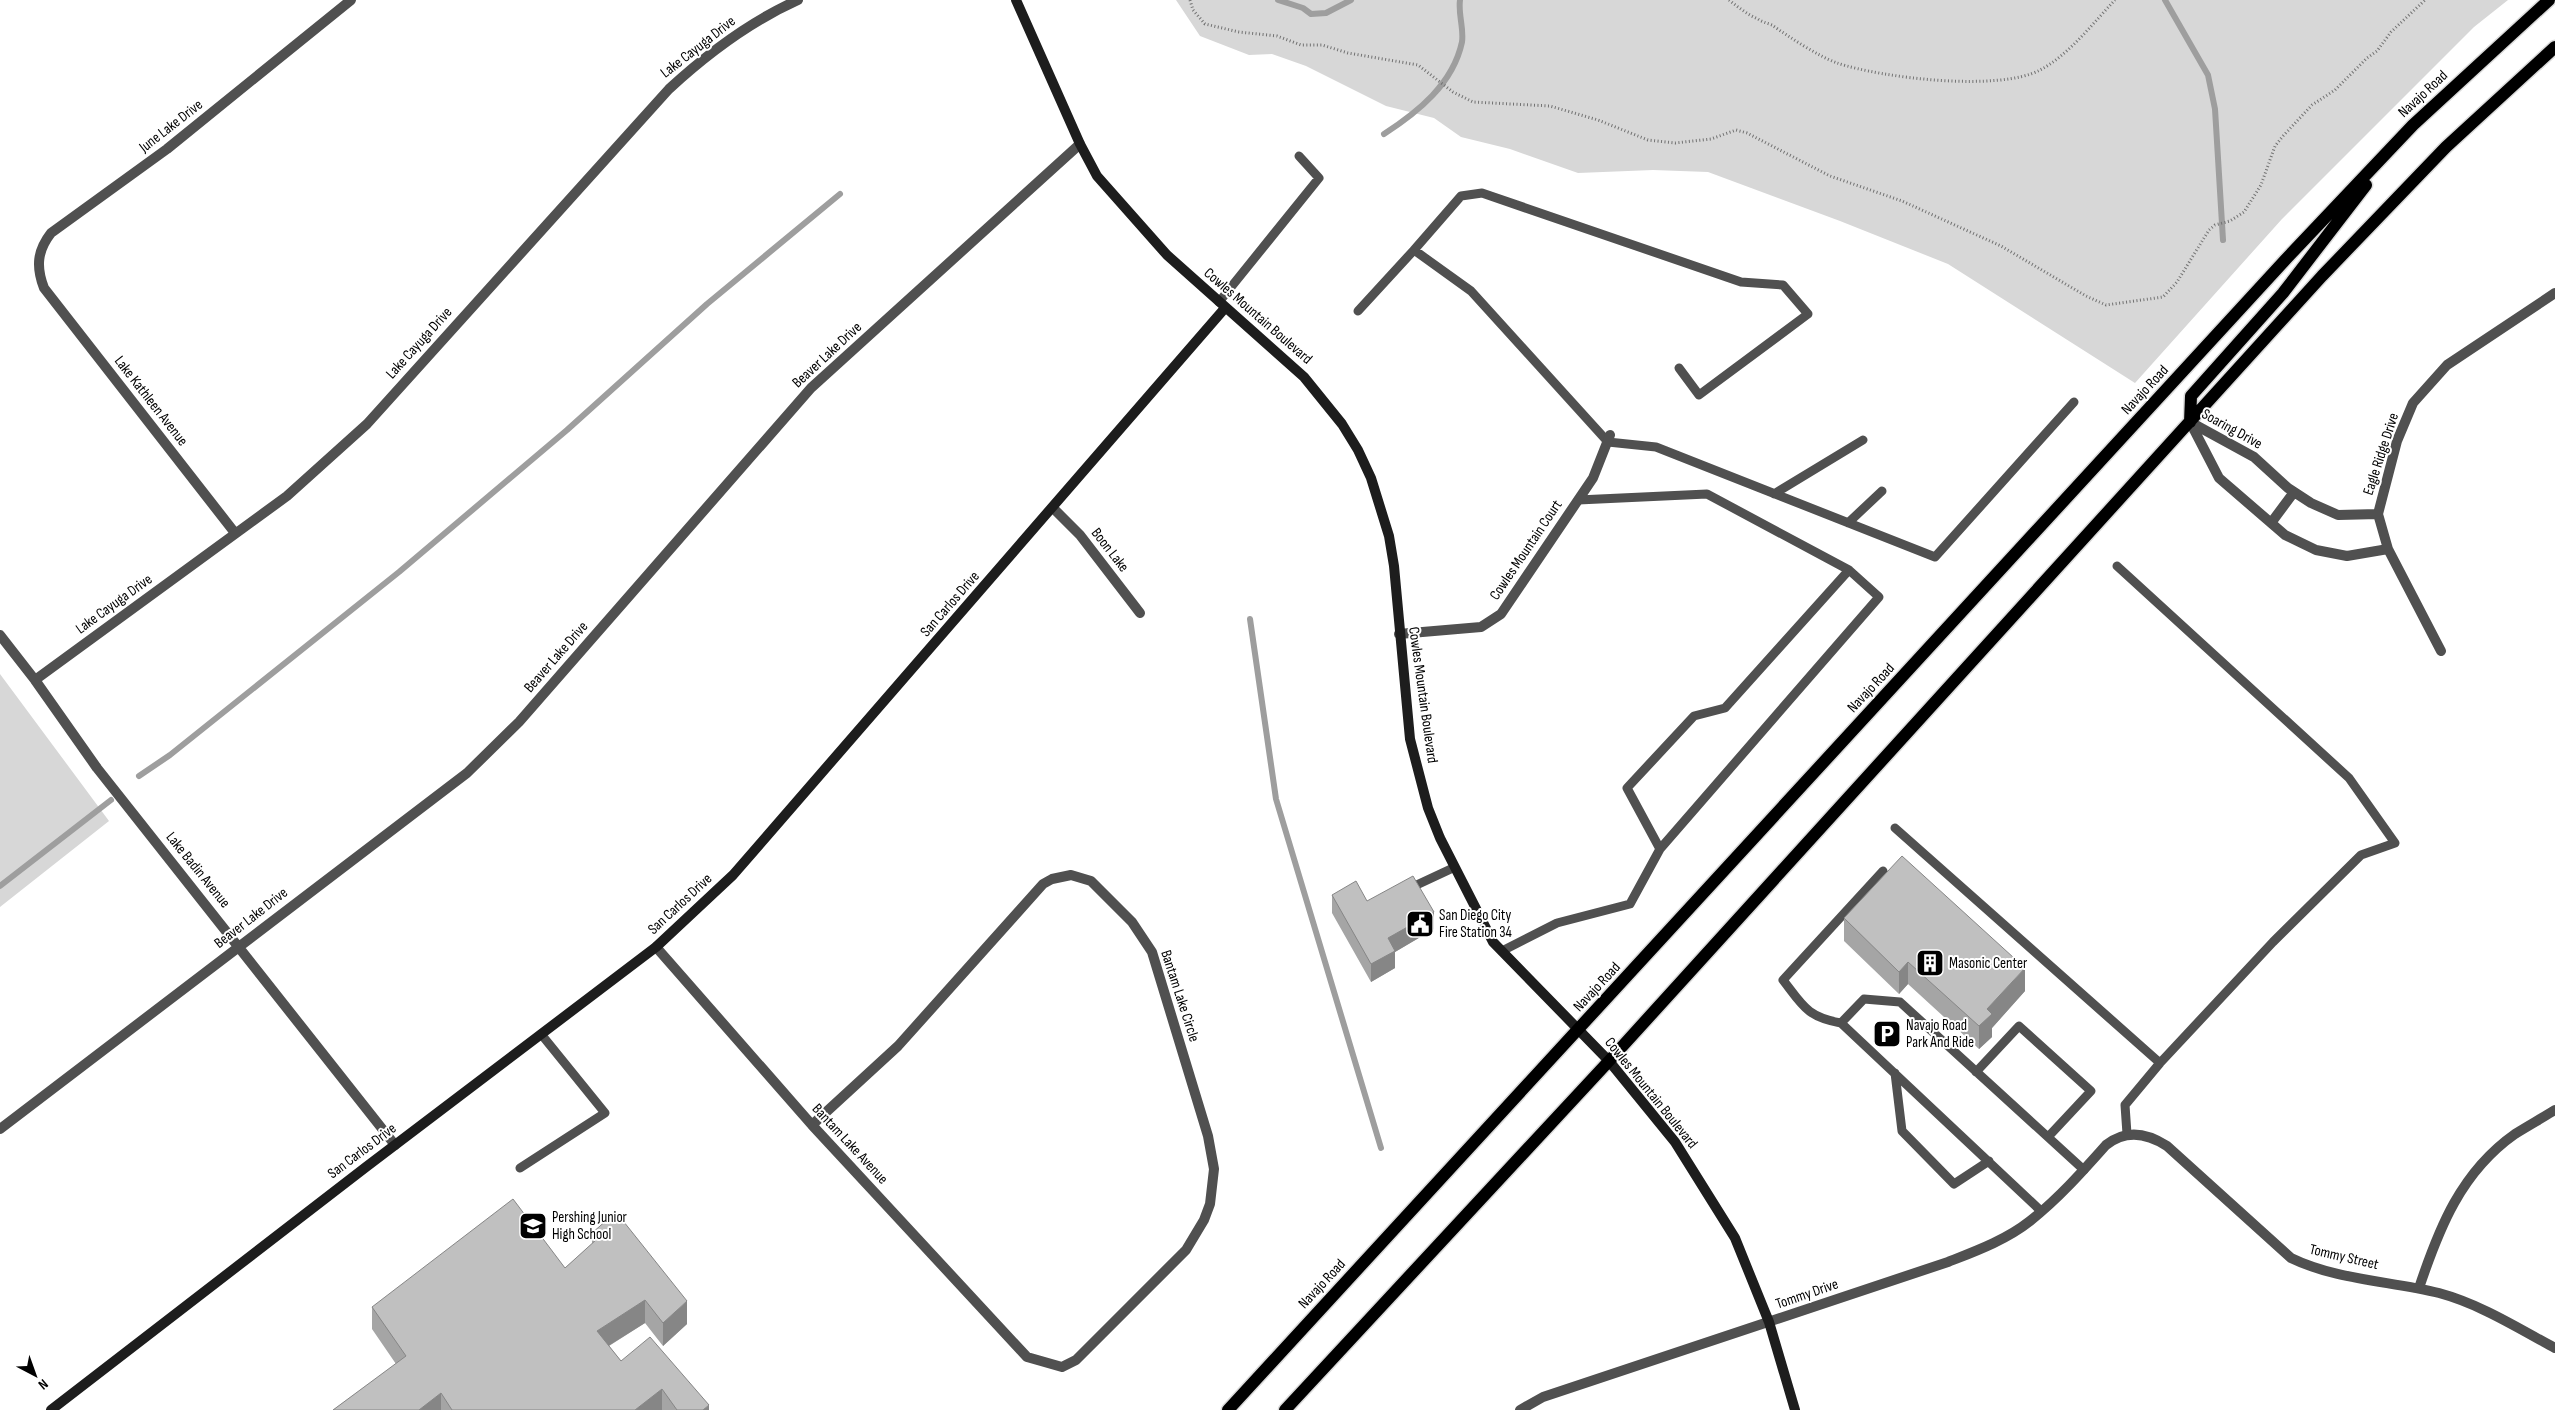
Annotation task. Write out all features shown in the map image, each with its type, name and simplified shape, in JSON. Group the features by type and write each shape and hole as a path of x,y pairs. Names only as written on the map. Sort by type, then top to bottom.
{"main road":[{"name":"Navajo Road","path":"1228,1410 2267,280 2413,124 2549,0"},
{"path":"1285,1410 1609,1061 2322,276 2446,148 2555,47"},
{"path":"2190,422 2191,396 2283,293 2413,124"}],"street":[{"name":"June Lake Drive","path":"44,288 38,271 41,245 51,233 167,149 351,0"},
{"name":"Lake Cayuga Drive","path":"35,680 287,496 367,424 669,89 721,44 762,18 798,0"},
{"name":"Cowles Mountain Boulevard","path":"1016,0 1080,144 1097,176 1167,255 1304,377 1342,424 1358,450 1374,485 1389,536 1394,566 1410,739 1428,808 1453,868 1493,942 1609,1061 1675,1142 1735,1238 1769,1322 1795,1410"},
{"name":"Beaver Lake Drive","path":"0,1129 467,773 519,722 811,388 1080,144"},
{"name":"Lake Kathleen Avenue","path":"44,288 235,534"},
{"name":"Eagle Ridge Drive","path":"2441,651 2388,549 2378,514 2397,441 2413,403 2447,365 2555,293"},
{"name":"San Carlos Drive","path":"51,1410 656,947 734,875 1053,508 1222,305"},
{"name":"Soaring Drive","path":"2190,422 2254,457 2294,492 2311,504 2338,516 2378,514"},
{"name":"Soaring Drive","path":"2190,422 2219,478 2285,535 2316,550 2347,556 2388,549"},
{"name":"Cowles Mountain Court","path":"1399,634 1480,627 1501,614 1593,478 1609,439"},
{"path":"2270,523 2294,492"},
{"name":"Boon Lake","path":"1053,508 1080,535 1140,613"},
{"name":"Lake Badin Avenue","path":"0,635 35,680 97,768 240,946 395,1145"},
{"name":"Bantam Lake Circle","path":"812,1126 898,1046 1043,884 1061,875 1081,876 1095,884 1132,922 1152,952 1212,1153 1213,1178 1210,1204 1196,1236 1186,1250 1076,1360 1062,1368 1027,1357"},
{"name":"Bantam Lake Avenue","path":"656,947 812,1126 1027,1357"},
{"path":"2419,1288 2435,1238 2462,1188 2495,1151 2515,1135 2555,1110"},
{"path":"2084,1170 2115,1138 2127,1134"},
{"name":"Tommy Street","path":"2127,1134 2140,1134 2154,1138 2167,1146 2291,1258 2315,1268 2419,1288 2473,1305 2555,1348"},
{"name":"Tommy Drive","path":"1520,1410 1543,1397 1973,1252 2000,1240 2041,1211 2084,1170"}],"lane":[{"path":"1222,305 1318,178 1299,156"},
{"path":"1358,311 1461,196 1482,193 1741,282 1783,285 1808,314 1699,395 1679,368"},
{"path":"1414,250 1470,291 1609,439 1656,447 1934,557 2074,402"},
{"path":"1774,494 1863,440"},
{"path":"1848,523 1882,491"},
{"path":"1502,951 1557,923 1630,904 1660,849 1879,597 1849,570 1707,494 1578,500"},
{"path":"2117,566 2349,778 2395,843 2360,855 2273,942 2160,1063 2125,1105 2127,1134"},
{"path":"1660,849 1627,788 1694,716 1725,708 1849,570"},
{"path":"1895,828 2160,1063"},
{"path":"1401,893 1453,868"},
{"path":"1883,871 1783,980 1811,1013 1821,1020 1841,1022 2041,1211"},
{"path":"1841,1022 1864,999 1900,1002 2084,1170"},
{"path":"1976,1072 2019,1026 2091,1091 2048,1137"},
{"path":"520,1168 605,1113 541,1034"},
{"path":"1894,1073 1902,1131 1954,1184 1989,1161"}],"path":[{"path":"1190,0 1193,10 1205,24 1220,29 1277,36 1300,45 1322,45 1348,53 1398,60 1418,65 1453,92 1473,102 1550,106 1598,120 1648,140 1675,143 1711,139 1736,130 1747,133 1830,176 1902,201 2000,246 2086,296 2106,305 2163,297 2177,282 2201,242 2215,225 2230,221 2244,212 2261,184 2275,146 2294,123 2377,52 2391,32 2425,0"},
{"path":"1730,0 1751,16 1835,62 1862,70 1971,82 2016,78 2040,70 2066,50 2115,0"}],"shaded area":[{"path":"1176,0 2508,0 2474,27 2282,219 2135,383 1948,264 1708,172 1653,170 1578,173 1510,149 1461,137 1434,118 1386,106 1306,66 1272,54 1249,55 1200,36"},
{"path":"0,674 109,821 0,907"}],"building":[{"name":"Masonic Center","path":"1902,856 2025,968 1987,1009 1992,1014 1979,1026 1908,962 1899,972 1844,918"},
{"path":"1413,876 1434,912 1388,938 1395,951 1371,964 1332,895 1356,881 1367,901"},
{"path":"513,1199 565,1268 597,1239 592,1233 616,1212 687,1301 663,1323 645,1300 597,1331 621,1361 650,1337 709,1405 703,1410 677,1410 662,1389 635,1410 452,1410 441,1393 419,1410 333,1410 406,1356 372,1307"}],"waterway":[{"path":"1278,0 1303,8 1311,14 1326,13 1351,0"},
{"path":"1384,134 1421,106 1442,84 1451,71 1462,42 1460,0"},
{"path":"2165,0 2208,75 2215,109 2223,240"},
{"path":"139,776 170,755 399,572 567,430 707,304 840,194"},
{"path":"1250,619 1276,799 1381,1148"},
{"path":"0,886 111,800"}],"place":[{"name":"San Diego City Fire Station 34","path":"1420,924"},
{"name":"Masonic Center","path":"1930,963"},
{"name":"Navajo Road Park And Ride","path":"1887,1034"},
{"name":"Pershing Junior High School","path":"533,1226"}]}
